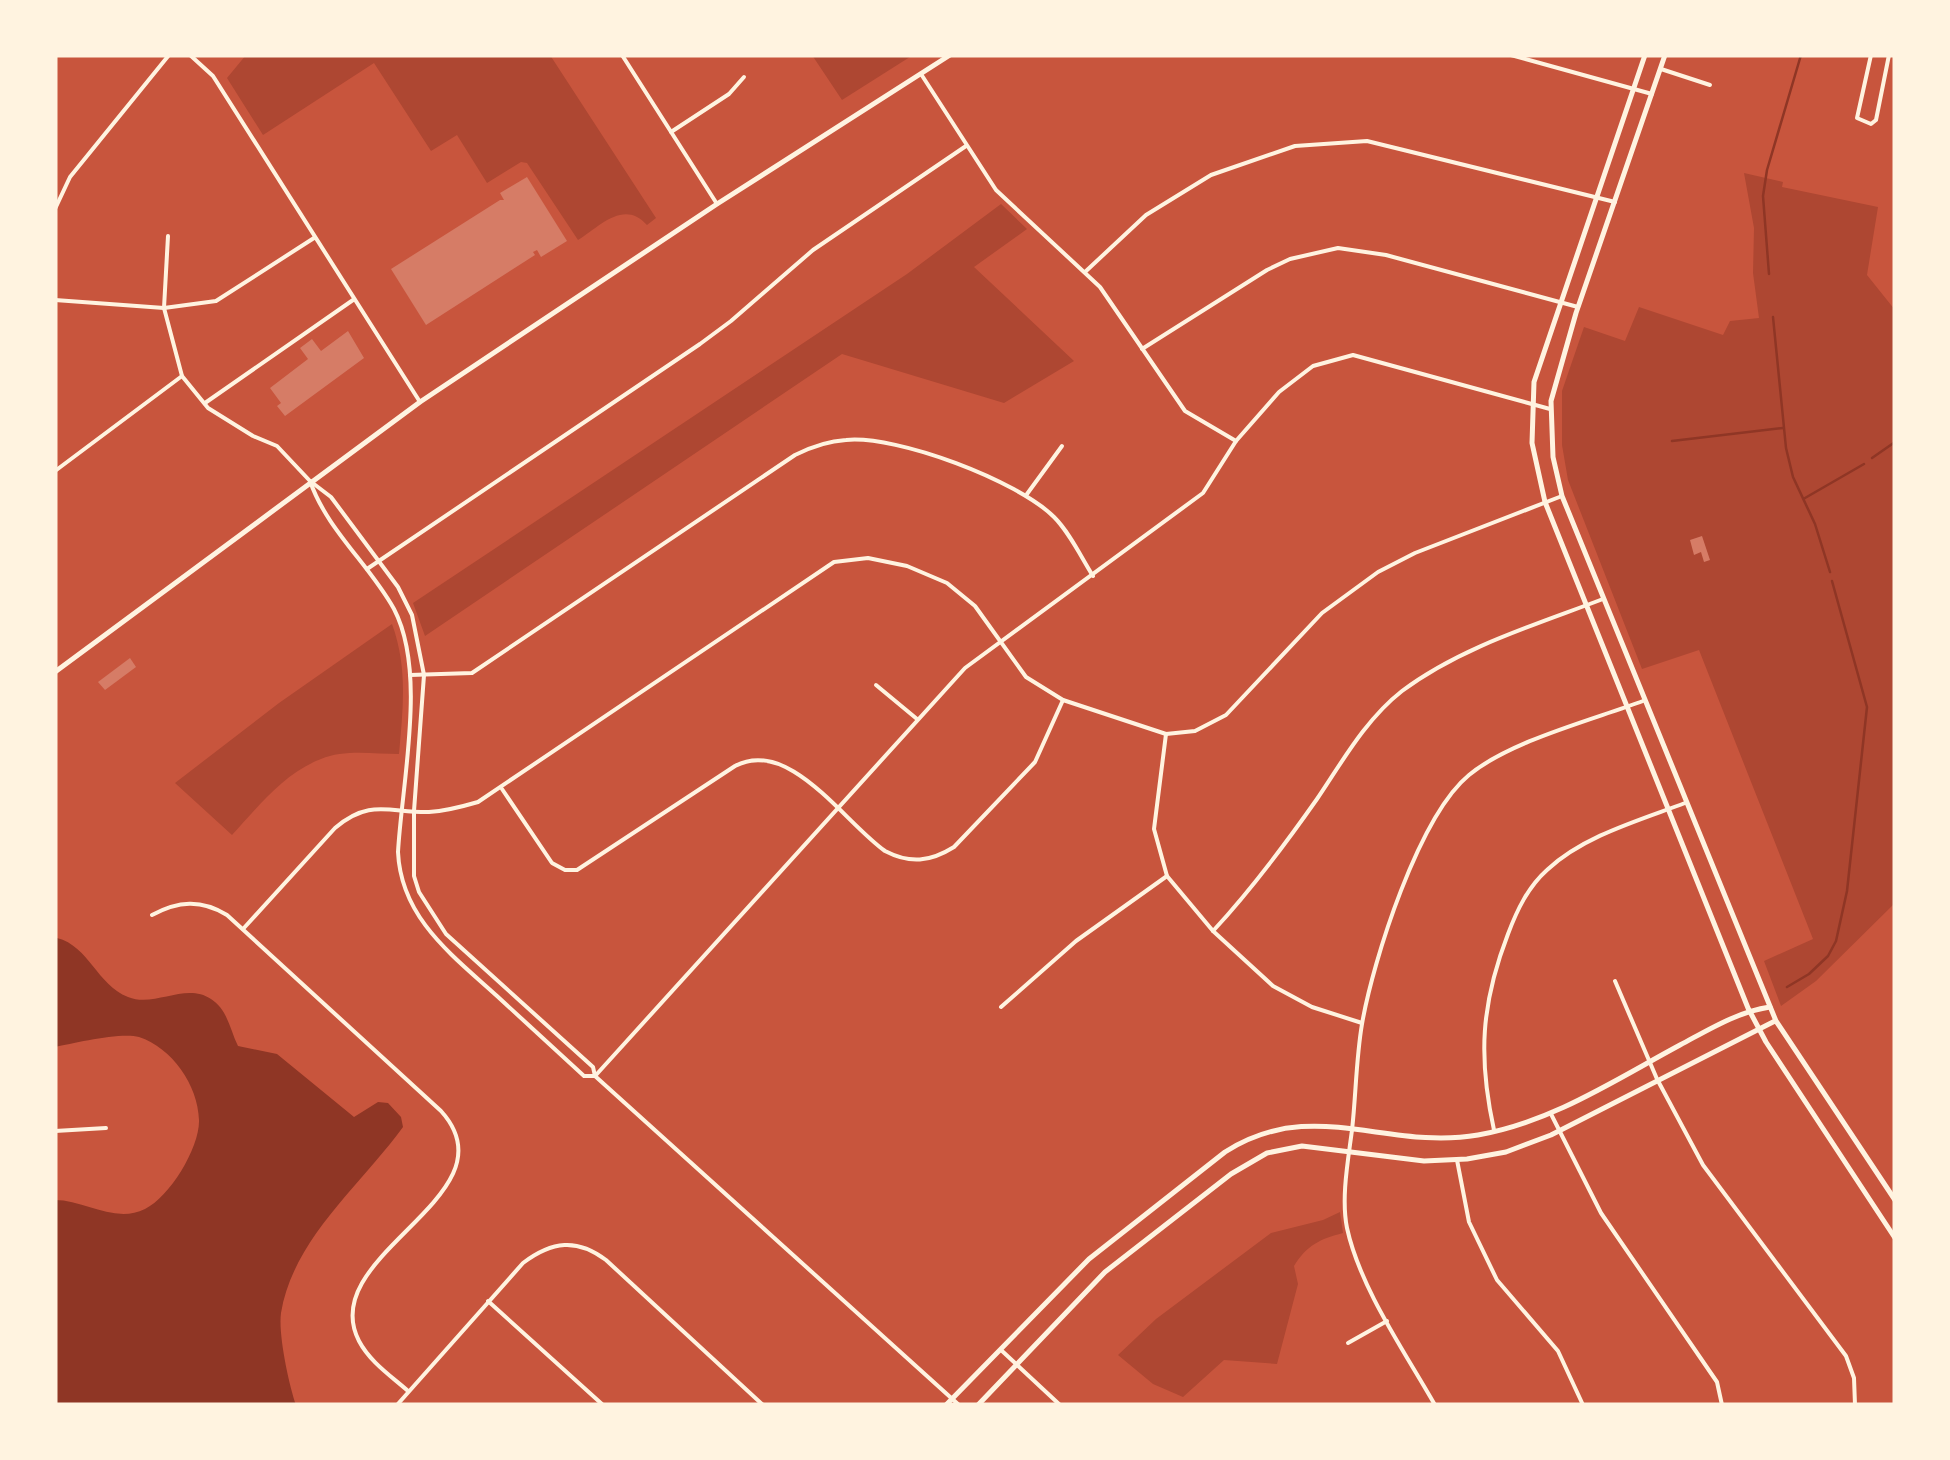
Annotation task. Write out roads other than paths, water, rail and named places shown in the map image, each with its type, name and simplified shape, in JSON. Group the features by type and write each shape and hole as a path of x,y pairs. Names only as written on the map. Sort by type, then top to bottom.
{"street":[{"path":"55,209 70,178 168,55"},
{"path":"190,55 212,76 420,402"},
{"path":"622,55 716,204"},
{"path":"56,668 420,402 716,204 950,55"},
{"path":"1511,55 1652,94"},
{"path":"1646,55 1534,382 1534,460 1545,502 1585,606 1749,1010 1895,1238"},
{"path":"1665,55 1578,307 1550,409 1552,456 1562,496 1770,1008 1895,1200"},
{"path":"1871,55 1858,120 1871,124 1876,120 1890,55"},
{"path":"1661,69 1710,85"},
{"path":"920,74 996,190 1085,272 1112,303 1185,411 1236,441"},
{"path":"670,132 730,94 744,77"},
{"path":"1884,89 1895,92"},
{"path":"1085,272 1146,215 1211,176 1295,146 1367,142 1615,202"},
{"path":"366,570 700,344 813,250 966,146"},
{"path":"168,236 164,308 182,376 204,404 253,436 277,446 331,497 398,588 412,616 424,675 414,811 414,876 434,917 458,945 593,1067 595,1076 959,1405"},
{"path":"55,300 164,308 216,301 314,238"},
{"path":"1142,349 1267,270 1290,259 1338,248 1386,255 1578,307"},
{"path":"204,404 353,300"},
{"path":"310,481 319,506 389,602 404,631 410,675 400,809 400,878 407,896 438,942 584,1076 595,1076 965,668 1203,493 1236,441 1279,392 1313,366 1352,355 1550,409"},
{"path":"55,471 182,376"},
{"path":"410,675 472,672 786,461 816,446 846,440 887,444 986,474 1028,494 1058,520 1093,576"},
{"path":"1028,494 1062,446"},
{"path":"243,929 346,819 374,808 454,809 478,802 834,562 868,558 907,566 947,583 975,606 1026,677 1063,700 1166,734 1195,731 1226,714 1322,614 1378,572 1415,552 1562,496"},
{"path":"1213,930 1270,866 1376,716 1399,693 1434,670 1496,640 1603,598"},
{"path":"876,685 917,719"},
{"path":"502,788 549,859 570,870 590,864 735,766 767,759 788,766 874,843 900,859 917,861 938,857 966,837 1034,762 1063,700"},
{"path":"1436,1405 1387,1321 1346,1225 1362,1023 1393,917 1434,820 1467,776 1501,754 1644,701"},
{"path":"1166,734 1154,830 1167,876 1213,930 1273,986 1312,1008 1362,1023"},
{"path":"1494,1132 1483,1062 1487,998 1522,902 1534,884 1564,856 1685,803"},
{"path":"1001,1007 1076,941 1167,876"},
{"path":"152,915 172,905 197,904 222,912 441,1111 454,1130 458,1152 450,1181 363,1280 353,1306 353,1324 362,1346 408,1391"},
{"path":"1614,982 1656,1078 1704,1165 1846,1356 1854,1378 1854,1405"},
{"path":"946,1405 1088,1259 1235,1145 1284,1126 1310,1124 1430,1139 1494,1132 1551,1114 1749,1010 1770,1008"},
{"path":"978,1405 1105,1272 1230,1174 1267,1154 1290,1146 1402,1160 1457,1160 1506,1152 1560,1131 1656,1078 1776,1020"},
{"path":"1551,1114 1601,1213 1717,1382 1722,1405"},
{"path":"55,1131 106,1128"},
{"path":"1457,1160 1469,1222 1497,1280 1558,1351 1583,1405"},
{"path":"397,1405 523,1263 562,1244 584,1247 606,1260 764,1405"},
{"path":"488,1302 603,1405"},
{"path":"1348,1342 1387,1321"},
{"path":"1000,1349 1060,1405"}],"waterway":[{"path":"1769,274 1763,196 1801,55"},
{"path":"1773,317 1786,448 1793,477 1815,524 1830,572"},
{"path":"1672,441 1783,428"},
{"path":"1872,458 1895,442"},
{"path":"1805,498 1864,464"},
{"path":"1787,987 1828,956 1836,941 1847,891 1867,707 1832,581"}]}
